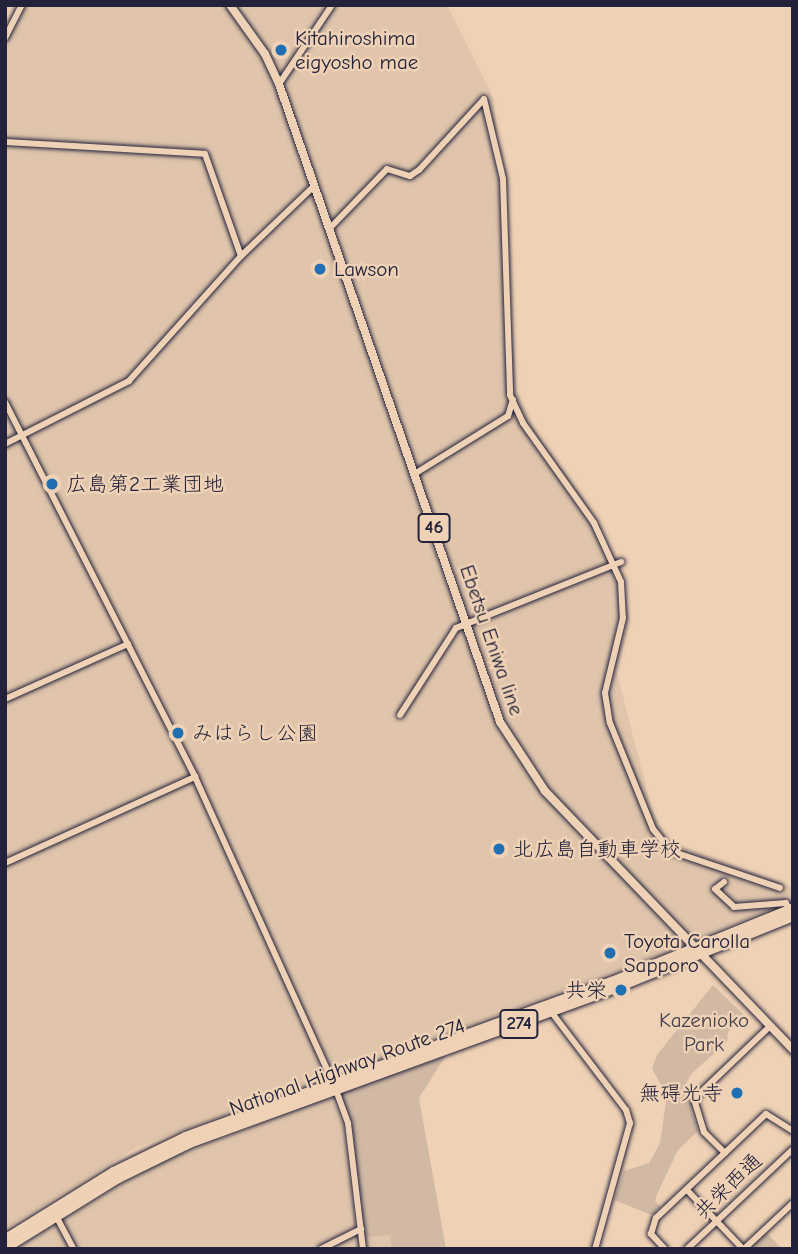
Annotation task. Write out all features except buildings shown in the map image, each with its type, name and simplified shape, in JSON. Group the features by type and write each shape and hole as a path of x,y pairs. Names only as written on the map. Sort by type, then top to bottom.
{"highway":[{"name":"National Highway Route 274","path":"5,1238 55,1212 173,1141 335,1086 548,1008 791,911"},
{"name":"National Highway Route 274","path":"5,1248 55,1212"}],"main road":[{"name":"Ebetsu Eniwa line","path":"230,5 265,54 279,84 416,473 500,722 518,755 545,791 793,1049"}],"street":[{"path":"5,38 22,5"},
{"path":"279,84 332,5"},
{"path":"329,229 387,169 410,176 419,170 484,99 503,180 513,400 508,416 416,473"},
{"path":"5,142 205,154 242,256"},
{"path":"5,444 129,381 242,256 314,186"},
{"path":"513,400 523,423 594,523 621,582 623,618 608,674 607,710 653,829 671,851 780,888"},
{"path":"5,402 195,777 335,1086 348,1123 363,1249"},
{"path":"400,715 456,628 621,562"},
{"path":"5,699 128,644"},
{"path":"5,863 195,777"},
{"path":"723,881 715,889 734,908 786,903 791,911"},
{"path":"548,1008 626,1110 630,1123 595,1249"},
{"path":"725,1153 704,1132 694,1099 770,1026"},
{"path":"665,1249 651,1234 656,1218 766,1114 793,1131"},
{"name":"共栄西通","path":"687,1249 793,1149"},
{"path":"687,1190 744,1249 793,1203"},
{"path":"55,1212 74,1249"},
{"path":"321,1249 360,1229"}],"shaded area":[{"path":"22,5 447,5 494,99 517,391 539,437 586,502 623,579 630,623 617,673 651,806 667,840 793,887 793,900 649,959 137,1147 5,1229 5,39"},
{"path":"331,1097 343,1124 357,1238 391,1235 392,1249 15,1249 155,1164"}],"green space":[{"name":"Kazenioko Park","path":"713,985 744,1015 728,1032 727,1042 691,1074 685,1086 694,1097 691,1111 698,1131 678,1150 657,1194 655,1201 661,1207 652,1215 614,1200 624,1171 649,1163 660,1143 667,1095 652,1069 657,1055"},
{"path":"450,1049 419,1098 446,1249 392,1249 390,1235 361,1238 348,1123 336,1090"},
{"path":"764,1230 782,1249 744,1249"}],"place":[{"name":"Kitahiroshima eigyosho mae","path":"281,50"},
{"name":"Lawson","path":"320,269"},
{"name":"広島第2工業団地","path":"52,484"},
{"name":"みはらし公園","path":"178,733"},
{"name":"北広島自動車学校","path":"499,849"},
{"name":"Toyota Carolla Sapporo","path":"610,953"},
{"name":"共栄","path":"621,990"},
{"name":"無碍光寺","path":"737,1093"}]}
